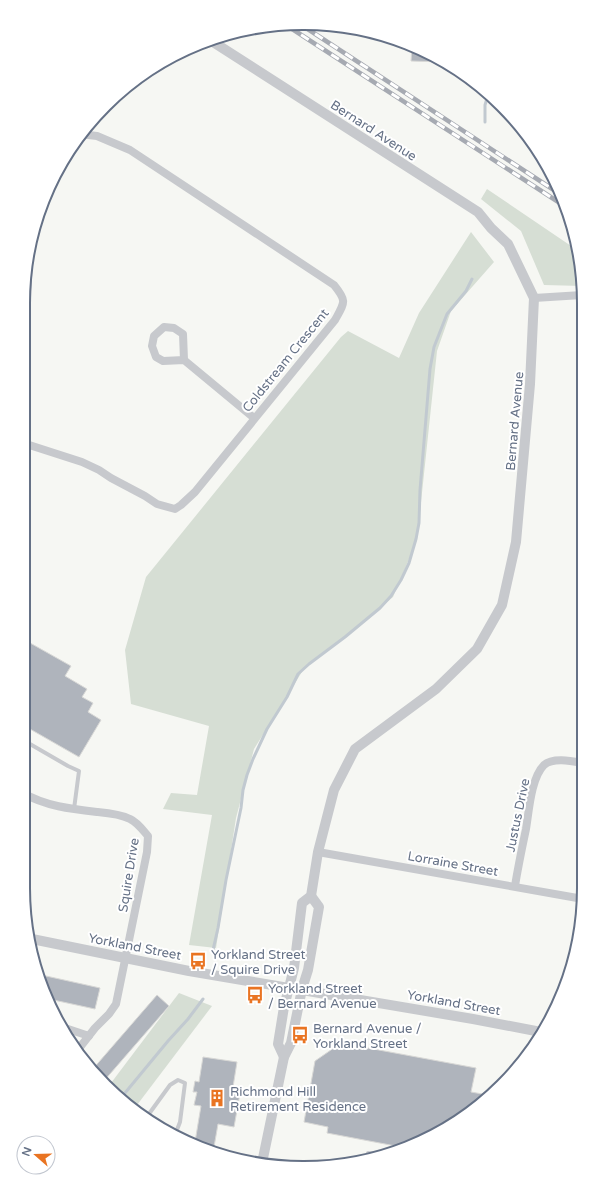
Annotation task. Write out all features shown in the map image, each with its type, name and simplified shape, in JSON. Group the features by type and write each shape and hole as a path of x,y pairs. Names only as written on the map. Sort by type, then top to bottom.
{"street":[{"name":"Bernard Avenue","path":"217,45 478,212 491,228 508,244 534,298 530,384 516,542 502,606 477,649 436,689 355,749 334,790 318,852 311,896 302,903 294,968 278,1044 284,1057"},
{"name":"Coldstream Crescent","path":"30,445 82,462 99,470 157,504 175,509 191,496 335,320 344,302 343,296 334,285 130,150 97,136 89,135"},
{"path":"534,298 577,295"},
{"path":"184,360 183,334 174,328 164,327 154,336 152,346 156,357 163,361 184,360 254,418"},
{"name":"Justus Drive","path":"515,886 532,794 538,773 545,764 557,761 577,762"},
{"name":"Squire Drive","path":"30,796 49,804 113,814 131,819 148,836 147,852 126,958"},
{"name":"Lorraine Street","path":"318,852 576,898"},
{"name":"Bernard Avenue","path":"263,1158 284,1057 291,1043 302,989 308,970 319,907 311,896"},
{"name":"Yorkland Street","path":"35,941 189,971 302,989 536,1031"},
{"path":"81,1046 116,1004 126,958"},
{"path":"70,1030 90,1036"}],"lane":[{"path":"30,744 79,771 74,809"},
{"path":"150,1113 170,1085 178,1080 185,1083 180,1122 177,1130"}],"shaded area":[{"path":"487,189 571,246 575,268 576,286 544,285 521,231 481,199"},
{"path":"471,232 494,262 451,311 437,351 417,540 393,597 355,629 305,667 254,749 236,818 216,948 189,945 212,815 163,809 171,793 197,795 209,726 131,704 125,650 146,577 341,337 348,331 399,358 419,313"},
{"path":"179,993 212,1006 138,1104 111,1082"}],"building":[{"path":"412,53 430,62 411,61"},
{"path":"30,643 71,666 65,676 87,689 82,697 93,703 88,712 101,720 79,757 30,729"},
{"path":"45,976 100,988 95,1009 55,1000"},
{"path":"157,995 169,1006 107,1078 96,1065"},
{"path":"341,1043 476,1068 471,1092 483,1094 455,1115 440,1124 424,1133 393,1145 327,1133 328,1127 304,1122 315,1061"},
{"name":"Richmond Hill Retirement Residence","path":"203,1057 237,1062 233,1087 241,1088 234,1127 218,1124 214,1145 196,1139 201,1106 194,1105 197,1092 193,1092 195,1081 199,1082"}],"waterway":[{"path":"485,122 486,100"},
{"path":"213,950 241,808 243,790 253,759 267,729 287,697 298,674 380,608 391,596 409,563 419,523 420,490 430,369 434,347 447,314 466,291 472,279"},
{"path":"124,1094 188,1019 203,999"}],"railway":[{"path":"310,30 551,188"},
{"path":"295,31 557,201"}],"place":[{"name":"Yorkland Street / Squire Drive","path":"198,961"},
{"name":"Yorkland Street / Bernard Avenue","path":"255,995"},
{"name":"Bernard Avenue / Yorkland Street","path":"300,1035"},
{"name":"Richmond Hill Retirement Residence","path":"217,1098"}]}
